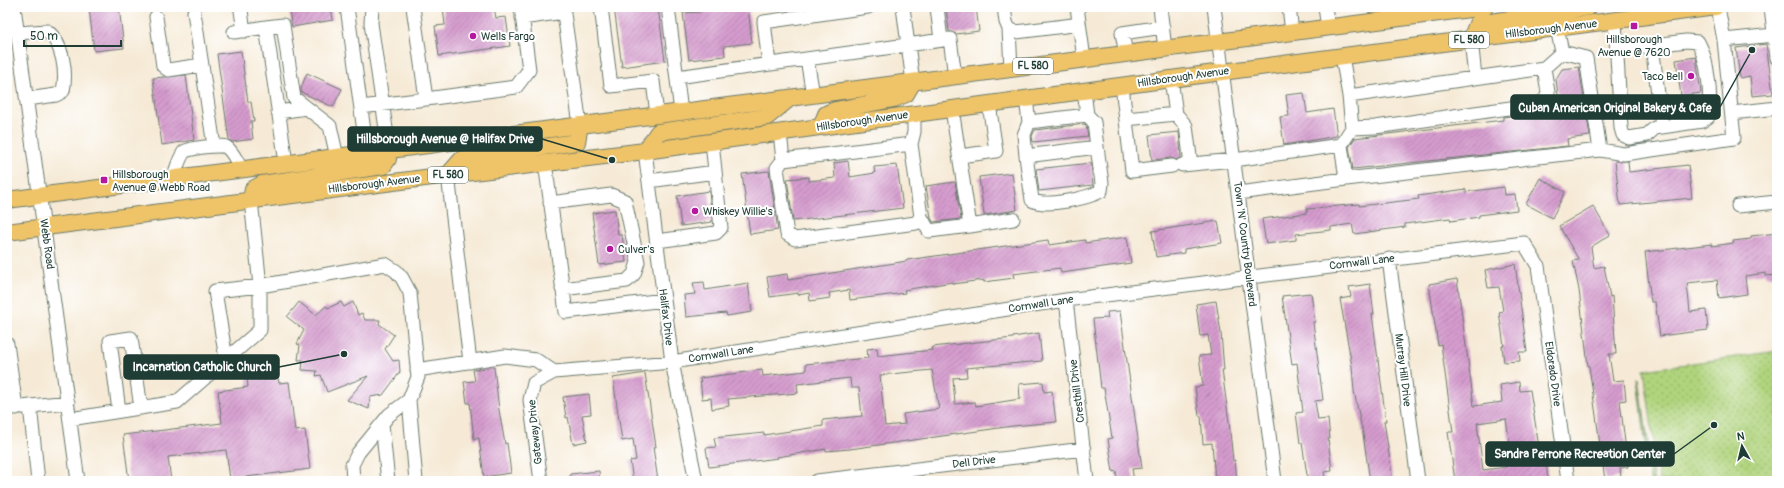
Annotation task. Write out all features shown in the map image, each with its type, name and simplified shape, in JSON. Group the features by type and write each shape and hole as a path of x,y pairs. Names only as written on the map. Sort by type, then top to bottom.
{"main road":[{"name":"FL 580","path":"7,200 1328,28 1468,8 1485,7"},
{"path":"1471,39 1477,24 1589,7"},
{"name":"Hillsborough Avenue","path":"7,232 645,151 1222,72 1692,9 1717,7"},
{"path":"821,127 826,114 835,110 894,99 906,94 913,82"},
{"path":"645,151 658,132 767,116 790,98"},
{"path":"448,175 462,159 577,142 580,125"},
{"path":"251,200 253,189 262,184 383,166 388,159 389,150"}],"street":[{"path":"347,7 367,153"},
{"path":"372,7 371,23 389,150"},
{"path":"413,7 426,99"},
{"path":"601,7 611,86 653,81 657,115"},
{"path":"668,7 681,112"},
{"path":"769,64 764,22 868,7"},
{"path":"903,7 913,82"},
{"path":"938,7 941,40"},
{"path":"1004,7 1006,22 1009,29 1012,69"},
{"path":"1077,7 1084,59"},
{"path":"1160,7 1165,49"},
{"name":"Town 'N' Country Boulevard","path":"1214,7 1275,481"},
{"path":"1289,7 1292,32"},
{"path":"1325,7 1328,28"},
{"path":"1238,193 1600,150 1624,154 1734,138 1724,40 1717,7"},
{"path":"1771,7 1777,58"},
{"path":"361,107 516,87 529,70 522,12 564,9 580,125"},
{"path":"241,11 239,31 283,25 294,98 330,126 337,157"},
{"path":"194,12 214,146"},
{"name":"Webb Road","path":"12,16 17,33 27,100 78,481"},
{"path":"156,17 163,66 168,70 202,65"},
{"path":"1615,20 1621,128 1624,135 1629,138 1647,135 1655,128 1702,121 1708,117 1710,105 1704,52 1698,42 1686,41 1617,50"},
{"path":"1009,29 1016,32 1073,25 1078,22"},
{"path":"266,27 286,163"},
{"path":"1126,54 1122,33 1163,28"},
{"path":"1557,28 1562,52"},
{"path":"17,33 47,31 54,36 61,48 65,83 64,92 56,95 27,100"},
{"path":"1724,40 1774,34"},
{"path":"677,77 950,39 955,76"},
{"path":"1471,39 1475,77"},
{"path":"1652,45 1662,127"},
{"path":"1349,96 1544,68 1562,52"},
{"path":"1562,52 1586,58 1600,150"},
{"path":"1342,56 1349,96 1352,128 1341,145 1346,179"},
{"path":"808,59 813,95"},
{"path":"1352,128 1375,127 1538,104 1546,100 1548,92 1544,68"},
{"path":"1171,79 1176,114 1186,126 1182,165"},
{"path":"1122,86 1132,171 1234,160 1341,145"},
{"path":"1026,99 1029,122 1024,135 1032,200 1037,203 1046,203 1092,196 1101,191 1102,183 1094,122 1087,115 1084,91"},
{"path":"960,156 996,151 989,104"},
{"path":"278,112 307,108"},
{"path":"1732,113 1777,108"},
{"path":"952,109 970,226"},
{"path":"914,114 914,132 911,144 921,217 929,231 1013,219"},
{"path":"1126,119 1176,114"},
{"path":"1029,122 1087,115"},
{"path":"780,133 784,160"},
{"path":"656,240 716,232 721,228 712,142"},
{"path":"911,144 784,160 777,168 787,234 795,240 916,223 921,217"},
{"path":"173,178 183,152 188,149 222,145 228,148 242,169"},
{"path":"1026,156 1097,148"},
{"name":"Halifax Drive","path":"645,151 672,362 696,481"},
{"path":"545,163 566,312 664,300"},
{"path":"649,180 716,172"},
{"path":"448,175 470,362"},
{"path":"550,203 611,195 625,201 638,262 634,274 627,281 562,289"},
{"path":"70,419 177,402 260,330 260,286 251,200"},
{"path":"1738,206 1777,202"},
{"name":"Cornwall Lane","path":"534,383 554,372 672,362 1066,300 1524,243 1538,266"},
{"name":"Murray Hill Drive","path":"1389,259 1418,481"},
{"path":"226,359 215,292 260,286 385,264 396,271 402,278 410,294 418,378 409,400 416,481"},
{"name":"Eldorado Drive","path":"1538,266 1568,481"},
{"name":"Cresthill Drive","path":"1066,300 1088,481"},
{"path":"119,411 110,341 131,338 141,408"},
{"path":"417,370 505,356 536,360 554,372"},
{"path":"8,362 11,409 68,402"},
{"name":"Gateway Drive","path":"534,383 530,400 541,481"},
{"path":"353,481 352,465 358,453 389,415 409,400"},
{"path":"30,406 38,481"},
{"path":"382,424 388,481"},
{"name":"Dell Drive","path":"817,481 1084,449"}],"green space":[{"path":"1777,351 1777,481 1659,481 1644,370"},
{"path":"1639,379 1654,481 1650,481"}],"building":[{"path":"89,7 119,7 124,48 94,51"},
{"path":"311,7 331,7 333,20 292,27 289,11"},
{"name":"Wells Fargo","path":"443,7 494,7 496,18 506,17 510,46 439,56 435,26 445,25"},
{"path":"614,7 658,7 665,61 622,67"},
{"path":"700,7 748,7 752,43 724,46 725,56 689,60 683,13 700,12"},
{"path":"946,7 976,7 979,31 956,34 949,31"},
{"path":"1766,44 1773,94 1752,96 1750,76 1740,78 1736,48"},
{"path":"241,51 248,102 251,102 254,121 251,121 253,139 232,142 229,140 217,54"},
{"name":"Taco Bell","path":"1696,57 1701,93 1681,96 1676,60"},
{"path":"1579,67 1590,136 1567,139 1568,146 1353,169 1349,147 1355,138 1503,120 1503,117 1534,113 1534,115 1560,112 1556,79 1562,69"},
{"path":"307,73 342,89 333,107 301,92 301,88"},
{"path":"186,75 194,140 162,145 153,78"},
{"path":"1304,93 1307,113 1333,109 1337,136 1284,145 1280,117 1289,116 1286,95"},
{"path":"1085,124 1088,136 1033,142 1032,136 1035,130"},
{"path":"1179,132 1181,157 1176,160 1171,158 1152,160 1149,135"},
{"path":"848,161 850,177 875,173 874,167 897,165 903,208 793,221 787,179 809,177 809,181 835,178 834,163"},
{"path":"1615,161 1628,161 1629,172 1688,165 1692,198 1620,205"},
{"path":"1091,163 1093,185 1039,191 1036,169"},
{"path":"769,171 778,230 750,234 742,174"},
{"path":"1012,173 1017,210 984,215 979,177"},
{"path":"1540,178 1565,192 1552,218 1526,204"},
{"path":"955,182 961,219 933,222 926,186"},
{"path":"1504,187 1505,195 1515,194 1517,210 1479,215 1479,217 1451,221 1450,218 1405,224 1405,227 1354,234 1352,224 1331,227 1331,230 1296,234 1296,240 1266,244 1262,219 1307,213 1307,209 1359,204 1359,206 1419,199 1418,196 1466,189 1466,192"},
{"path":"709,191 712,222 681,226 677,196"},
{"path":"1593,206 1610,235 1591,247 1594,268 1604,266 1610,297 1612,296 1616,354 1609,354 1613,381 1624,380 1626,400 1620,401 1628,467 1620,468 1621,477 1605,480 1588,366 1579,290 1573,261 1579,260 1559,226"},
{"name":"Culver's","path":"615,210 618,235 622,235 626,262 599,265 592,213"},
{"path":"1218,221 1222,243 1184,249 1184,253 1156,257 1152,231"},
{"path":"1777,233 1777,275 1766,276 1766,273 1745,276 1747,294 1719,298 1717,280 1687,283 1690,312 1706,310 1708,330 1660,336 1655,302 1651,302 1645,252 1712,244 1712,246 1734,243 1733,241 1751,239 1751,236"},
{"path":"1127,237 1131,263 1061,273 1060,268 1013,274 1014,278 984,282 983,280 953,284 952,282 904,290 905,293 850,300 849,290 829,293 830,298 810,301 809,293 770,297 767,277 787,274 788,280 907,260 1048,240 1049,245 1085,240 1085,243"},
{"path":"1515,264 1527,352 1519,352 1520,361 1504,362 1502,346 1504,346 1499,312 1503,311 1499,287 1488,288 1485,270"},
{"path":"1457,279 1474,406 1502,402 1500,385 1519,382 1520,391 1530,390 1541,460 1546,460 1548,480 1455,481 1448,432 1453,432 1441,344 1438,345 1429,284","holes":["1506,419 1513,464 1506,465 1506,467 1483,470 1477,423"]},
{"path":"704,282 705,290 748,283 752,312 727,316 726,313 686,317 684,295 695,294 693,283"},
{"path":"1370,284 1374,314 1372,314 1386,421 1384,421 1393,481 1370,481 1340,299 1351,297 1349,287"},
{"path":"1311,293 1315,322 1313,322 1323,400 1315,401 1318,420 1328,419 1330,439 1328,439 1332,471 1324,472 1325,480 1316,481 1308,481 1302,443 1300,443 1296,413 1303,412 1297,363 1292,364 1282,296"},
{"path":"1216,301 1221,333 1224,370 1222,370 1233,461 1235,460 1237,481 1215,481 1212,443 1203,444 1201,416 1199,416 1195,387 1203,386 1199,356 1211,355 1208,335 1200,336 1196,304"},
{"path":"299,302 316,315 326,306 328,308 341,302 344,307 353,302 358,315 362,313 365,320 380,320 379,324 394,335 385,349 393,361 399,360 400,372 383,395 370,397 369,409 347,400 368,376 327,392 321,375 316,376 317,371 302,370 303,360 298,360 300,345 297,344 304,330 287,317"},
{"path":"1120,311 1142,468 1132,469 1134,481 1117,481 1116,471 1113,472 1108,439 1112,438 1104,388 1101,388 1093,319 1108,318 1107,312"},
{"path":"1039,333 1042,361 966,368 967,377 953,378 955,404 975,402 976,406 1020,399 1019,384 1043,382 1044,392 1052,391 1056,422 1013,426 850,449 826,451 826,449 777,457 778,458 709,467 706,448 716,447 714,438 764,433 764,435 823,426 823,420 862,416 859,388 851,388 850,378 797,384 798,393 728,399 729,406 712,409 711,398 702,399 700,378 762,370 763,376 806,371 806,364 868,358 867,349 877,348 878,356 933,350 932,347","holes":["932,370 939,409 903,414 905,424 885,426 880,375"]},
{"path":"494,367 499,410 505,444 507,443 511,473 484,477 479,438 474,439 470,403 467,403 464,382 475,381 473,370"},
{"path":"645,373 656,447 653,447 658,481 633,481 630,461 636,460 633,439 622,441 613,378"},
{"path":"277,374 279,383 289,382 295,431 305,430 310,469 230,479 226,450 168,457 171,481 129,481 123,435 222,423 218,391 248,387 247,377"},
{"path":"589,394 591,414 582,415 587,441 573,444 568,417 566,418 563,397"},
{"path":"599,471 600,481 570,481 570,474"}],"place":[{"name":"Hillsborough Avenue @ 7620","path":"1634,26"},
{"name":"Wells Fargo","path":"473,36"},
{"name":"Cuban American Original Bakery & Cafe","path":"1752,50"},
{"name":"Taco Bell","path":"1691,76"},
{"name":"Hillsborough Avenue @ Halifax Drive","path":"612,160"},
{"name":"Hillsborough Avenue @ Webb Road","path":"104,180"},
{"name":"Whiskey Willie's","path":"695,211"},
{"name":"Culver's","path":"610,249"},
{"name":"Incarnation Catholic Church","path":"344,354"},
{"name":"Sandra Perrone Recreation Center","path":"1714,425"}]}
